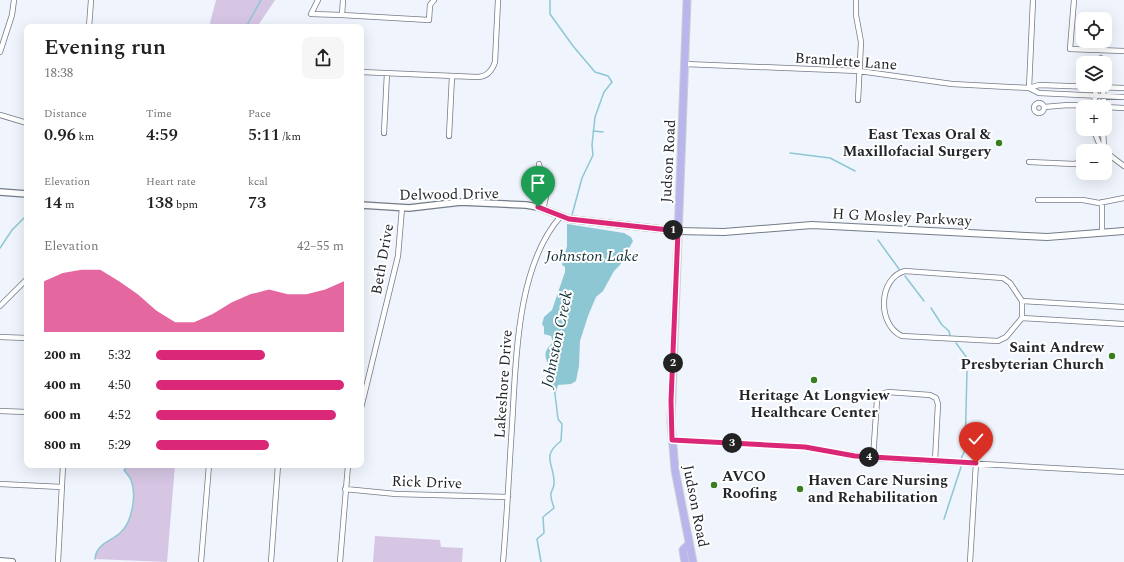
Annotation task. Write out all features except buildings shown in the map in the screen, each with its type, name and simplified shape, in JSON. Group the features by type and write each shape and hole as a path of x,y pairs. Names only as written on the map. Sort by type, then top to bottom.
{"main road":[{"name":"Judson Road","path":"687,0 686,64 671,401 672,440 676,479 693,562"},
{"name":"H G Mosley Parkway","path":"678,231 724,232 812,225 1036,237 1058,237 1124,231"},
{"path":"685,562 683,550 689,544"},
{"path":"0,561 12,562"}],"street":[{"path":"0,52 12,15 14,0"},
{"path":"89,24 91,0"},
{"path":"318,0 311,14 429,20 430,5 434,0"},
{"path":"342,15 343,0"},
{"path":"364,72 481,77 491,70 495,60 498,0"},
{"path":"856,0 856,15 861,42 858,100"},
{"path":"1029,88 1033,0"},
{"path":"1074,0 1070,49 1124,51"},
{"path":"1101,56 1102,50"},
{"name":"Bramlette Lane","path":"686,64 859,71 938,82 1029,88 1039,85 1076,86"},
{"path":"384,133 387,73"},
{"path":"449,136 452,76"},
{"name":"Bramlette Lane","path":"1112,87 1124,88"},
{"name":"Bramlette Lane","path":"1029,88 1039,93 1124,97"},
{"path":"1094,100 1095,92"},
{"path":"1104,92 1105,100"},
{"path":"1044,106 1076,106"},
{"path":"1112,107 1124,108"},
{"path":"0,115 24,122"},
{"path":"1112,156 1124,166"},
{"path":"1029,162 1076,164"},
{"path":"540,164 546,197 543,209"},
{"path":"0,192 24,194"},
{"path":"1038,200 1080,200 1102,202 1124,198"},
{"name":"Delwood Drive","path":"364,205 402,208 461,202 526,205 543,209 560,216 678,231"},
{"path":"1102,202 1102,232"},
{"name":"Beth Drive","path":"364,396 398,256 402,208"},
{"name":"Lakeshore Drive","path":"503,562 516,354 523,306 542,242 560,216"},
{"path":"905,271 1001,277 1010,283 1022,301 1022,318 1007,336 998,340 907,337 897,334 889,326 885,317 886,289 889,282 895,275 905,271"},
{"path":"0,306 24,282"},
{"path":"1022,301 1124,307"},
{"path":"1022,318 1124,324"},
{"path":"0,337 24,338"},
{"path":"873,458 878,396 884,392 932,395 938,402 935,461"},
{"path":"0,411 24,412"},
{"path":"672,440 805,447 873,458 1124,472"},
{"path":"970,562 976,463"},
{"path":"58,562 63,468"},
{"path":"201,562 209,468"},
{"path":"271,562 278,468"},
{"path":"340,562 348,468"},
{"path":"0,484 62,487"},
{"name":"Rick Drive","path":"345,490 396,494 508,497"}],"shaded area":[{"path":"216,0 275,0 259,24 210,24"},
{"path":"126,468 175,468 167,562 95,559 98,550 120,533 131,516 134,501 133,486 124,470"},
{"path":"375,536 440,540 441,547 463,548 462,562 373,562"}],"water":[{"name":"Johnston Lake","path":"567,224 624,233 631,237 633,241 620,265 614,271 603,291 596,297 588,316 580,341 579,366 576,381 571,384 558,385 555,395 546,357 547,350 553,342 551,336 544,334 544,327 542,324 544,317 552,310 565,272 565,267 562,265 567,246"}],"waterway":[{"path":"248,24 261,0"},
{"name":"Johnston Creek","path":"550,0 550,14 573,46 595,72 608,76 612,82 604,92 595,117 592,145 593,155 582,178 572,215"},
{"path":"593,131 603,132"},
{"path":"790,153 830,158 855,171"},
{"path":"0,248 12,230 24,218"},
{"path":"878,240 899,269"},
{"path":"905,276 924,301"},
{"path":"931,308 942,325 949,331 950,335"},
{"path":"956,343 967,358"},
{"path":"961,459 965,450 967,371"},
{"name":"Johnston Creek","path":"541,562 537,539 544,533 543,517 554,508 551,499 554,477 550,456 551,452 561,441 562,424 558,419 555,394"},
{"path":"944,519 961,467"},
{"path":"95,559 98,550 120,533 128,523 134,493 130,479 124,470 126,468"}],"place":[{"name":"East Texas Oral & Maxillofacial Surgery","path":"999,143"},
{"name":"Saint Andrew Presbyterian Church","path":"1112,356"},
{"name":"Heritage At Longview Healthcare Center","path":"814,380"},
{"name":"AVCO Roofing","path":"714,485"},
{"name":"Haven Care Nursing and Rehabilitation","path":"800,489"}],"route":[{"path":"538,207 569,219 678,231 671,401 672,440 805,447 855,456 976,463"}]}
